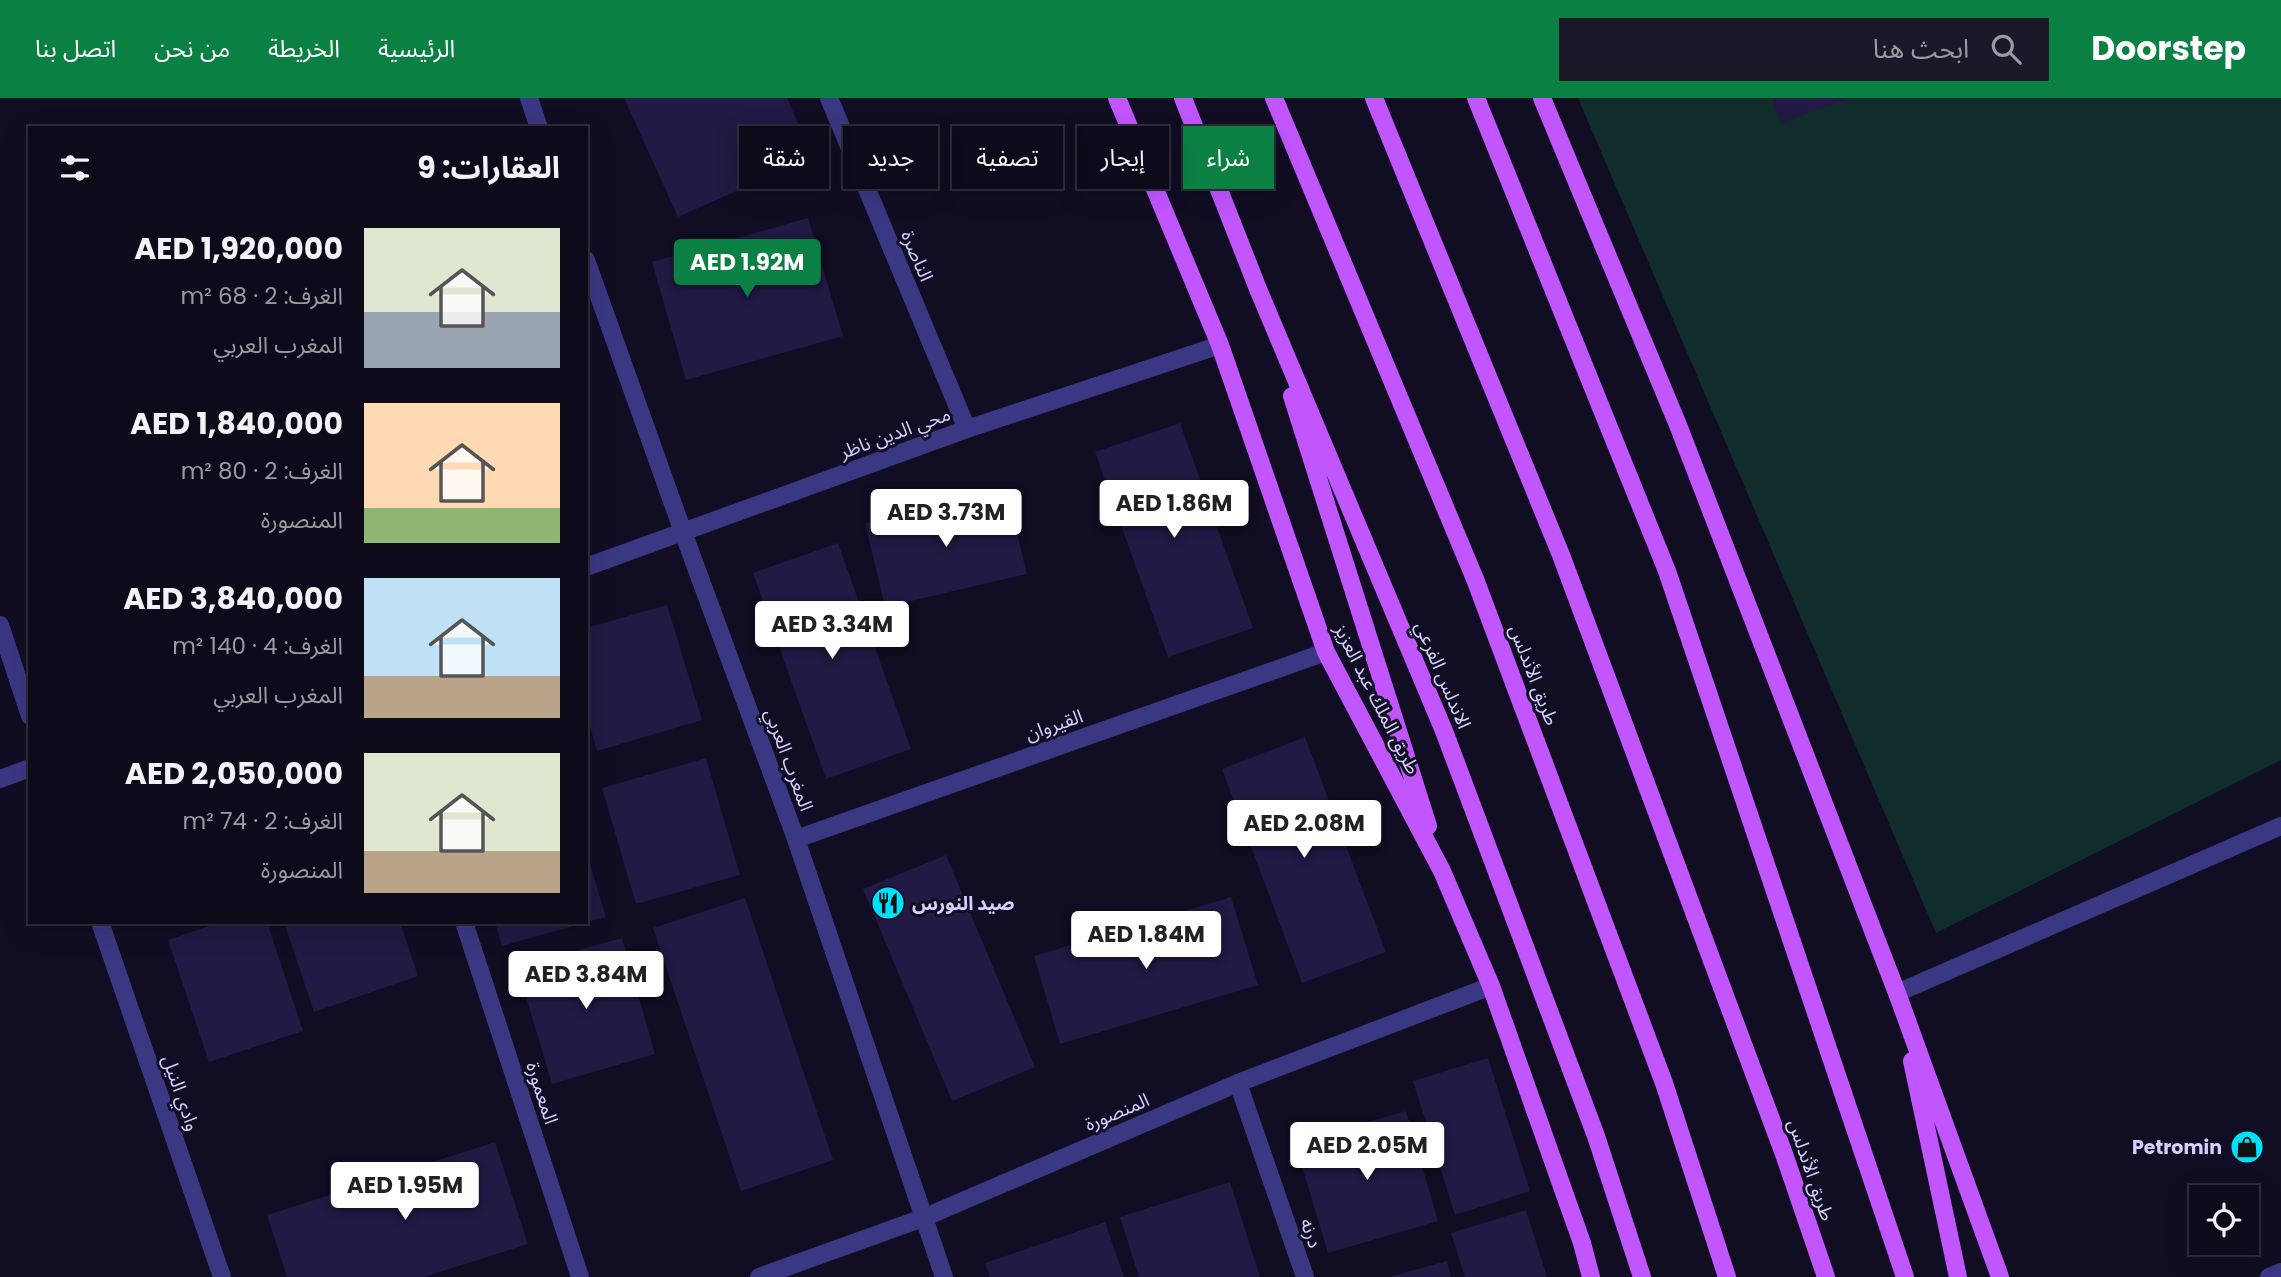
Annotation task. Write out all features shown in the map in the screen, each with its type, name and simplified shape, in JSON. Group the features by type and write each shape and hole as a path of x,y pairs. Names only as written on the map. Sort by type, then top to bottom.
{"main road":[{"name":"طريق الملك عبد العزيز","path":"1117,98 1220,345 1326,652 1442,871 1491,986 1582,1243 1591,1277"},
{"name":"الاندلس الفرعي","path":"1183,98 1258,289 1444,731 1596,1136 1642,1277"},
{"name":"طريق الأندلس","path":"1274,98 1475,579 1664,1083 1727,1277"},
{"name":"طريق الأندلس","path":"1374,98 1561,555 1784,1154 1826,1277"},
{"path":"1476,98 1667,571 1905,1277"},
{"path":"1542,98 1678,425 1897,993 2000,1277"},
{"path":"1258,289 1442,871"},
{"path":"1897,993 1958,1277"},
{"path":"1582,1243 1596,1277"}],"street":[{"path":"529,98 538,126"},
{"name":"الناصرة","path":"828,98 967,429"},
{"name":"المغرب العربي","path":"588,266 682,533 796,839 944,1277"},
{"name":"محي الدين ناظر","path":"588,566 967,429 1220,345"},
{"path":"0,625 28,710"},
{"name":"القيروان","path":"796,839 1326,652"},
{"path":"0,779 28,769"},
{"path":"1897,993 2281,827"},
{"name":"وادي النيل","path":"101,924 222,1277"},
{"name":"المعمورة","path":"465,924 580,1277"},
{"name":"المنصورة","path":"759,1277 923,1218 1237,1083 1491,986"},
{"name":"درنه","path":"1237,1083 1305,1277"},
{"path":"2269,1277 2281,1272"}],"green space":[{"path":"1578,98 2281,98 2281,760 1936,933"}],"building":[{"path":"624,98 787,98 799,126 739,126 741,189 678,217"},
{"path":"1772,98 1850,98 1781,123"},
{"path":"808,218 843,336 686,380 652,262"},
{"path":"1180,423 1253,628 1168,657 1095,452"},
{"path":"1006,490 1027,574 885,607 865,523"},
{"path":"838,543 911,749 826,779 753,573"},
{"path":"667,605 702,720 597,751 588,720 588,627"},
{"path":"1305,737 1386,952 1302,983 1222,769"},
{"path":"706,758 740,875 636,904 602,788"},
{"path":"946,855 1035,1067 952,1101 863,889"},
{"path":"588,858 606,917 588,922"},
{"path":"1231,897 1258,985 1060,1044 1034,956"},
{"path":"745,898 833,1160 741,1191 653,928"},
{"path":"215,924 268,924 303,1031 209,1062 168,940"},
{"path":"285,924 401,924 418,976 314,1012"},
{"path":"496,924 580,924 502,946"},
{"path":"622,938 655,1054 552,1084 517,967"},
{"path":"1488,1058 1530,1191 1455,1215 1413,1081"},
{"path":"1406,1111 1438,1221 1328,1253 1295,1143"},
{"path":"495,1142 528,1244 424,1277 287,1277 267,1215"},
{"path":"1230,1182 1260,1277 1139,1277 1120,1217"},
{"path":"1526,1210 1547,1277 1465,1277 1451,1233"},
{"path":"1105,1222 1124,1277 990,1277 985,1263"},
{"path":"1447,1261 1451,1277 1392,1277 1392,1276"}],"place":[{"name":"صيد النورس","path":"888,903"},
{"name":"Petromin","path":"2247,1147"}]}
